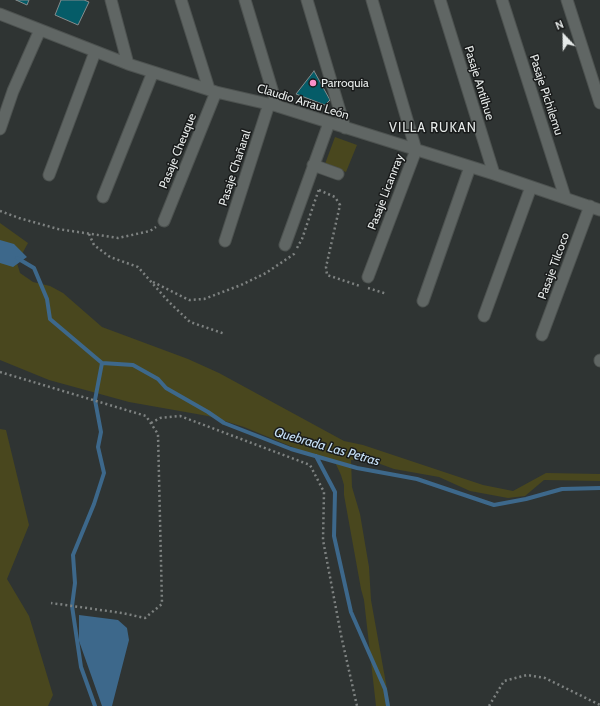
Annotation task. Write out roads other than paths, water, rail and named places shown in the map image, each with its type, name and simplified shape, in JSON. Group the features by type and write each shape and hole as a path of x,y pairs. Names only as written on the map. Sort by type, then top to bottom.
{"street":[{"path":"110,0 128,64"},
{"path":"181,0 213,90"},
{"path":"245,0 273,105"},
{"path":"307,0 345,128"},
{"name":"Pasaje Licanrray","path":"368,277 416,150 372,0"},
{"name":"Pasaje Antilhue","path":"440,0 494,174"},
{"name":"Pasaje Pichilemu","path":"502,0 565,197"},
{"path":"567,0 600,103"},
{"name":"Claudio Arrau León","path":"0,14 128,64 213,90 273,105 329,122 494,174 595,208"},
{"path":"0,129 14,91 40,30"},
{"path":"48,174 95,52"},
{"path":"103,198 153,72"},
{"name":"Pasaje Cheuque","path":"164,221 213,90"},
{"name":"Pasaje Chañaral","path":"225,241 273,105"},
{"path":"285,244 329,122"},
{"path":"313,165 338,174"},
{"path":"424,301 470,167"},
{"path":"484,316 530,186"},
{"name":"Pasaje Tilcoco","path":"542,335 595,208"}],"water":[{"path":"0,240 14,244 27,257 13,267 0,263"},
{"path":"79,615 118,620 127,628 129,640 112,706 102,706 79,641"}],"waterway":[{"name":"Quebrada Las Petras","path":"17,258 34,268 47,299 50,319 102,363 133,365 158,379 166,388 224,423 291,449 357,468 417,479 494,505 526,499 562,489 600,488"},
{"path":"95,706 81,667 72,606 75,583 73,555 94,504 104,473 98,447 101,432 95,400 102,363"},
{"path":"316,456 335,492 334,536 351,612 385,689 388,706"}],"place":[{"name":"Parroquia","path":"313,83"}],"district":[{"name":"VILLA RUKAN","path":"433,128"}]}
